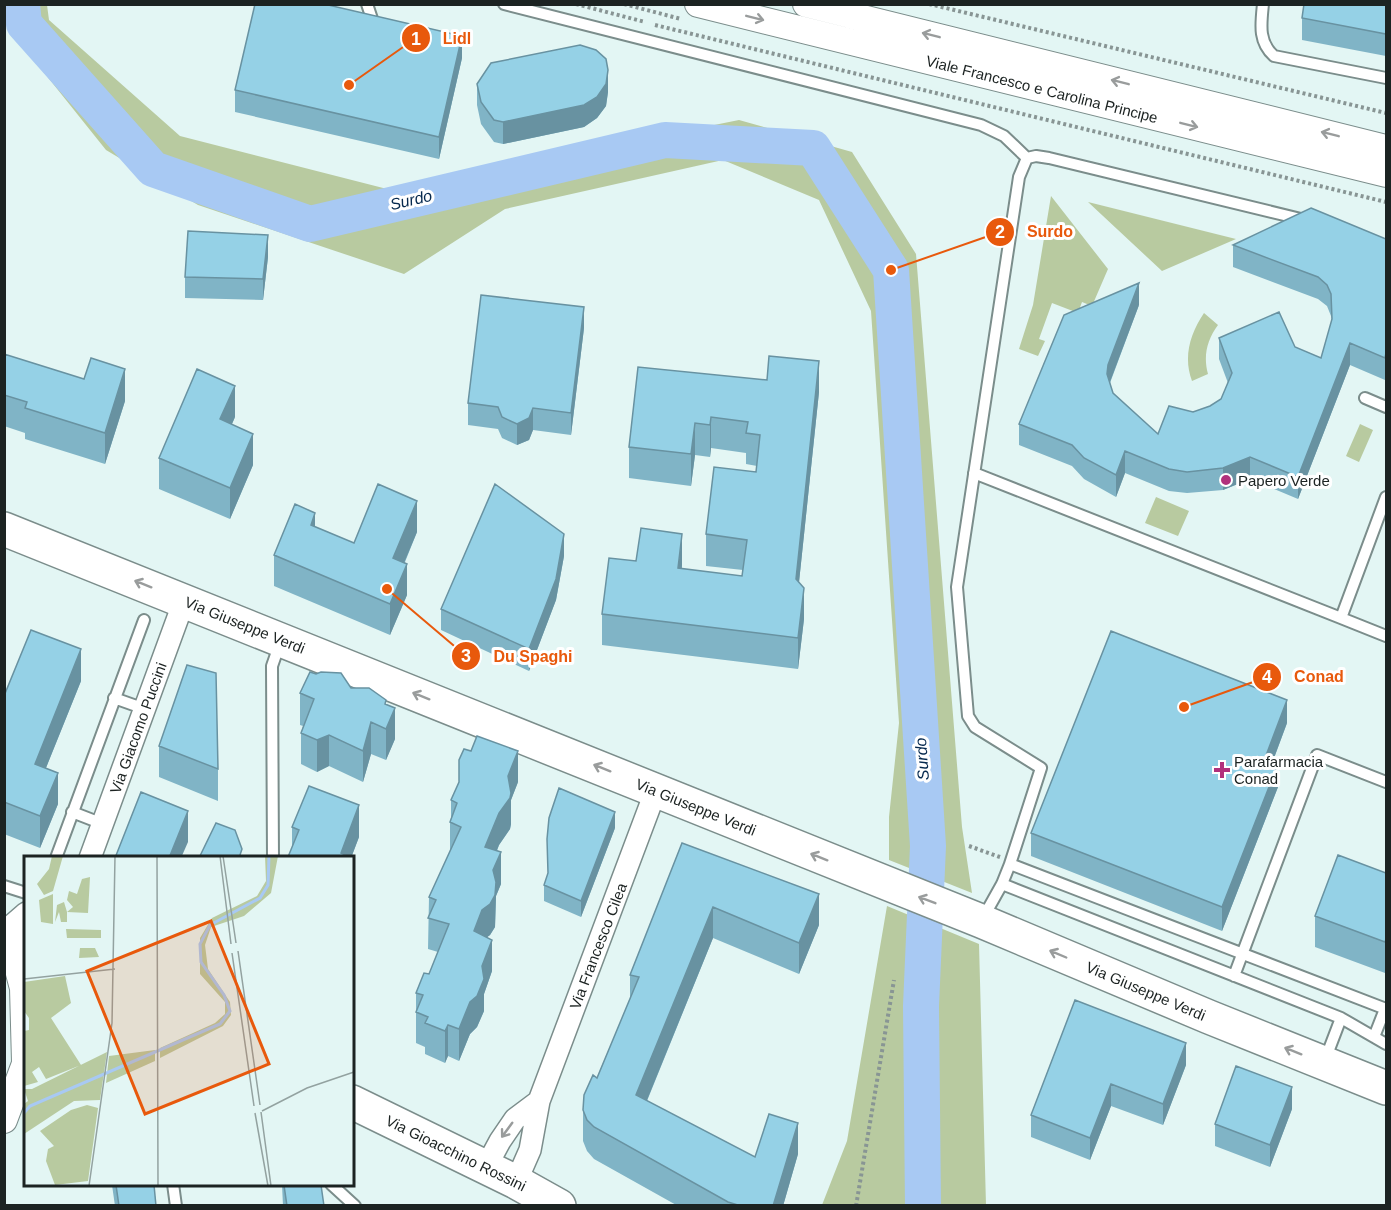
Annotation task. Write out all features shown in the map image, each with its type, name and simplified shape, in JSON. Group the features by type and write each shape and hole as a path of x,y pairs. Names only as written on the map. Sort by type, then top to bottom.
{"main road":[{"name":"Via Giuseppe Verdi","path":"4,529 981,921 1386,1088"},
{"path":"4,940 23,969"},
{"name":"Via Gioacchino Rossini","path":"354,1103 516,1182 559,1206"}],"street":[{"name":"Viale Francesco e Carolina Principe","path":"698,4 1386,174"},
{"name":"Viale Francesco e Carolina Principe","path":"806,4 1386,148"},
{"name":"Via Giacomo Puccini","path":"92,856 184,601"},
{"name":"Via Francesco Cilea","path":"516,1182 530,1150 539,1101 656,790"},
{"path":"4,940 11,926 24,915"},
{"path":"23,969 24,1024"},
{"path":"4,1120 24,1064"},
{"path":"486,1167 500,1140 515,1119 539,1101"}],"lane":[{"path":"367,4 374,22"},
{"path":"504,4 981,125 1004,136 1027,159"},
{"path":"1263,4 1262,35 1265,48 1274,56 1386,78"},
{"path":"981,921 1011,863 1041,768 975,727 968,716 957,587 1019,177 1027,159 1036,156 1048,158 1317,223"},
{"path":"1365,398 1386,407"},
{"path":"974,473 1386,636"},
{"path":"1341,618 1386,497"},
{"path":"57,856 144,620"},
{"path":"273,856 272,666 281,640"},
{"path":"114,698 145,709"},
{"path":"1234,976 1317,755 1386,782"},
{"path":"72,812 103,824"},
{"path":"1011,863 1386,1009 1374,1037"},
{"path":"1002,884 1341,1018 1386,1044"},
{"path":"4,886 24,892"},
{"path":"1324,1063 1341,1018"},
{"path":"173,1186 176,1206"},
{"path":"332,1186 351,1204"}],"path":[{"path":"576,4 1386,202"},
{"path":"930,4 1386,113"},
{"path":"969,846 1011,863"},
{"path":"856,1206 894,980"}],"green space":[{"path":"4,5 47,5 49,20 180,136 391,190 739,120 852,152 916,254 962,827 972,893 889,860 889,817 899,723 871,311 819,200 723,160 505,209 404,274 198,205 106,150 26,50 5,18"},
{"path":"1051,196 1108,269 1092,306 1082,302 1078,313 1052,303 1039,339 1045,341 1038,356 1019,349 1033,305"},
{"path":"1088,202 1236,239 1162,271"},
{"path":"1204,313 1218,325 1207,348 1208,374 1192,381 1188,363 1189,346"},
{"path":"1360,424 1373,430 1359,462 1346,456"},
{"path":"1156,497 1189,511 1178,536 1145,523"},
{"path":"887,906 979,944 986,1205 822,1205 847,1141"}],"building":[{"path":"255,4 324,4 462,36 439,137 235,90"},
{"path":"1304,4 1386,4 1386,34 1302,18"},
{"path":"580,45 596,50 606,59 608,70 606,84 597,97 584,105 503,122 494,120 481,102 477,84 491,63"},
{"path":"1311,208 1386,239 1386,353 1385,358 1350,343 1298,477 1250,457 1223,468 1187,472 1169,469 1125,451 1116,475 1084,458 1072,445 1019,424 1064,315 1139,283 1108,365 1107,374 1113,393 1158,434 1169,406 1193,412 1221,399 1232,373 1219,338 1279,312 1295,347 1321,358 1332,319 1331,294 1327,285 1318,277 1233,245"},
{"path":"188,231 268,235 263,279 185,277"},
{"path":"481,295 584,307 571,413 533,408 529,418 517,424 502,417 498,407 468,403"},
{"path":"4,354 84,379 91,358 125,369 105,433 25,408 27,402 4,395"},
{"path":"769,356 819,361 796,579 804,588 798,638 602,614 609,558 636,561 641,528 682,534 678,568 742,576 747,540 706,534 714,467 756,472 760,435 746,433 748,422 711,417 710,425 695,423 691,454 629,447 638,367 767,380"},
{"path":"197,369 235,386 220,419 253,434 230,488 159,458"},
{"path":"378,484 417,501 393,558 407,564 390,604 274,555 295,504 315,513 311,525 354,543"},
{"path":"495,484 564,534 556,579 529,649 441,609"},
{"path":"31,630 81,649 35,764 58,773 40,816 4,802 4,696"},
{"path":"1111,631 1287,700 1265,758 1278,764 1222,907 1031,833"},
{"path":"187,665 216,673 218,769 159,746"},
{"path":"310,672 316,674 341,673 351,688 369,688 386,700 385,704 395,708 386,729 371,722 363,751 329,735 317,740 301,733 314,699 300,693"},
{"path":"477,736 518,751 508,776 510,798 499,813 485,847 501,852 493,870 496,882 495,895 490,904 482,910 474,931 492,940 482,966 484,979 477,996 470,1002 459,1029 448,1025 445,1031 425,1023 428,1017 416,1012 423,995 416,993 424,973 429,974 449,924 428,918 436,900 429,897 461,827 450,822 457,803 451,800 459,782 459,760 464,749 471,751"},
{"path":"309,786 359,805 341,853 348,856 288,856 299,830 292,827"},
{"path":"559,788 615,812 581,901 544,885 548,873 549,818"},
{"path":"141,792 188,811 170,856 116,856"},
{"path":"216,823 235,830 242,849 240,856 200,856"},
{"path":"682,843 819,894 799,943 713,907 636,1095 755,1157 769,1114 798,1123 773,1206 741,1206 728,1202 594,1127 587,1120 583,1110 584,1095 593,1075 597,1078 639,977 630,975"},
{"path":"1338,855 1386,873 1385,942 1315,916"},
{"path":"1075,1000 1186,1043 1163,1104 1111,1084 1090,1138 1031,1115"},
{"path":"1236,1066 1292,1087 1270,1145 1215,1124"},
{"path":"116,1186 154,1186 156,1206 119,1206"},
{"path":"284,1186 321,1186 324,1206 287,1206"}],"waterway":[{"name":"Surdo","path":"22,4 24,24 153,169 310,224 665,140 813,148 891,270 928,846 921,1006 923,1206"}],"place":[{"name":"Lidl","path":"349,85"},
{"name":"Surdo","path":"891,270"},
{"name":"Papero Verde","path":"1226,480"},
{"name":"Du Spaghi","path":"387,589"},
{"name":"Conad","path":"1184,707"},
{"name":"Parafarmacia Conad","path":"1222,770"}]}
